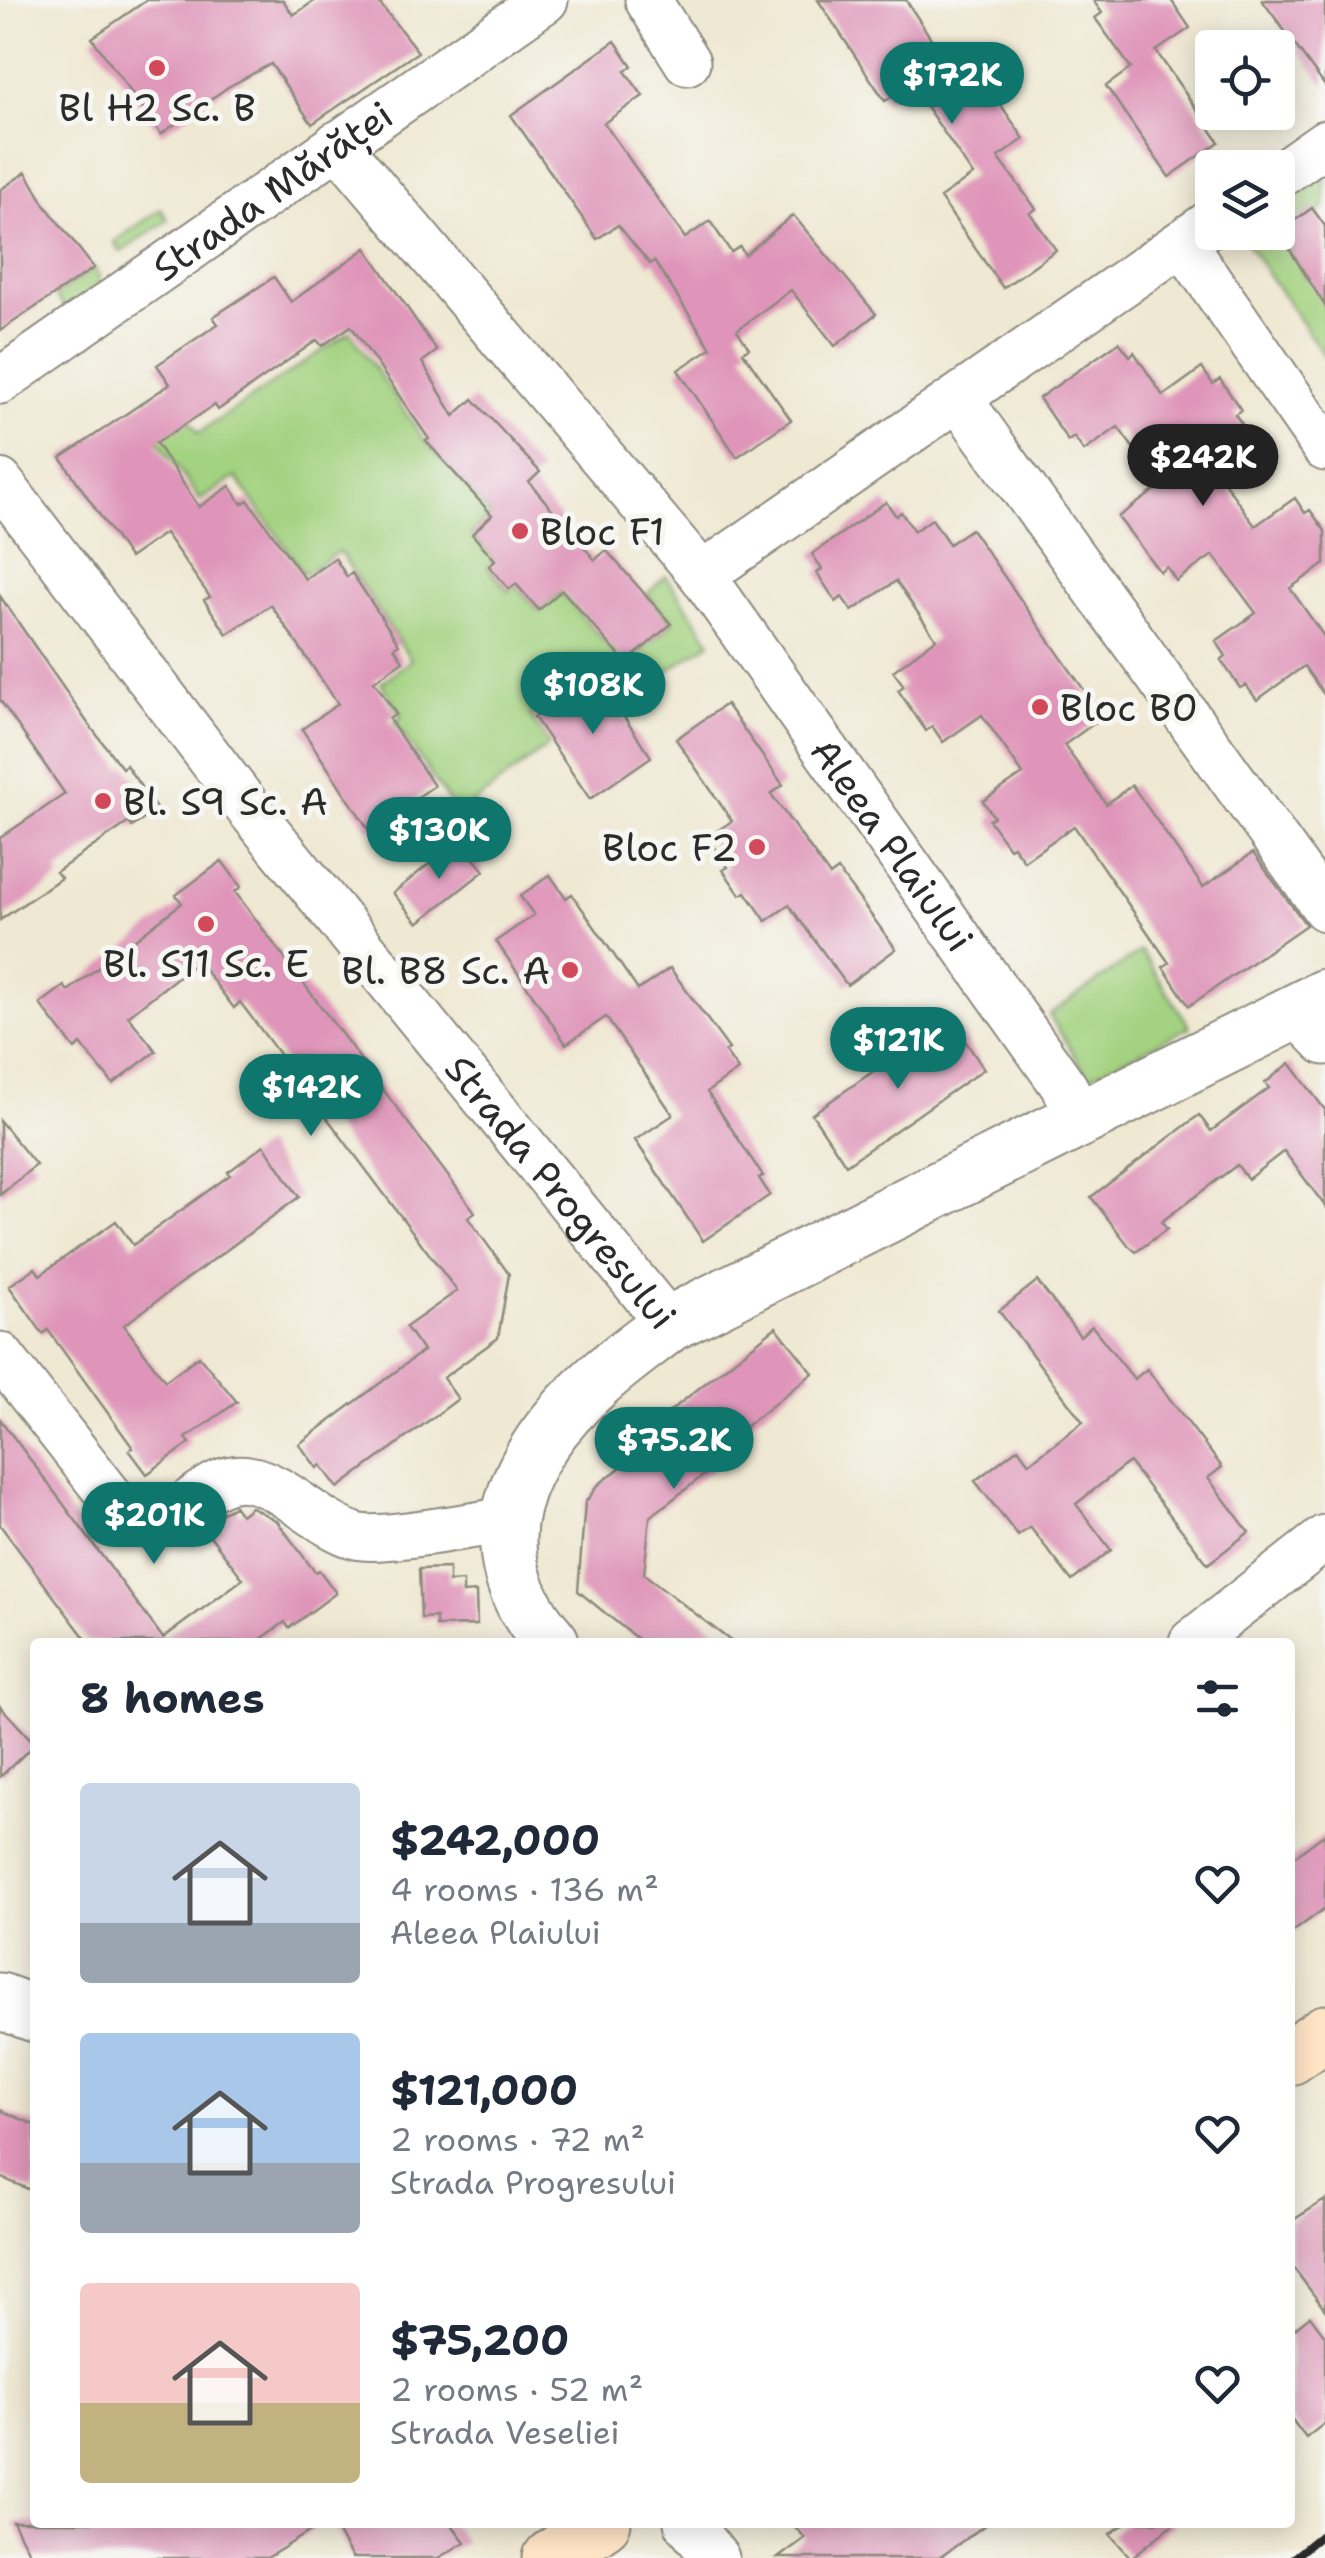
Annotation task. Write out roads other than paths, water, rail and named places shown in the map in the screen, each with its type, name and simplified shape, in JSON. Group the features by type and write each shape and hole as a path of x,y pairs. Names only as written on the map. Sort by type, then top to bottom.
{"main road":[{"path":"1295,2054 1325,2033"}],"street":[{"name":"Strada Mărăței","path":"0,381 545,0"},
{"path":"648,0 687,62"},
{"path":"1295,164 1325,142"},
{"name":"Aleea Plaiului","path":"337,144 702,575 1065,1088 1082,1118"},
{"path":"702,575 1195,234"},
{"path":"1209,250 1325,448"},
{"path":"958,399 1325,908"},
{"name":"Strada Progresului","path":"0,482 249,809 670,1324 1082,1118 1315,1017"},
{"path":"549,1638 526,1612 514,1586 508,1520 516,1488 569,1410 597,1382 670,1324"},
{"path":"0,1356 122,1510 147,1520 163,1516 218,1484 245,1478 266,1485 326,1524 359,1538 508,1520"},
{"path":"1197,1638 1325,1538"},
{"path":"0,2001 30,2012"},
{"path":"693,2528 716,2558"}],"railway":[{"path":"1293,2558 1325,2532"}],"place":[{"name":"Bl H2 Sc. B","path":"157,68"},
{"name":"Bloc F1","path":"520,531"},
{"name":"Bloc B0","path":"1040,707"},
{"name":"Bl. S9 Sc. A","path":"103,801"},
{"name":"Bloc F2","path":"757,847"},
{"name":"Bl. S11 Sc. E","path":"206,924"},
{"name":"Bl. B8 Sc. A","path":"570,970"}]}
